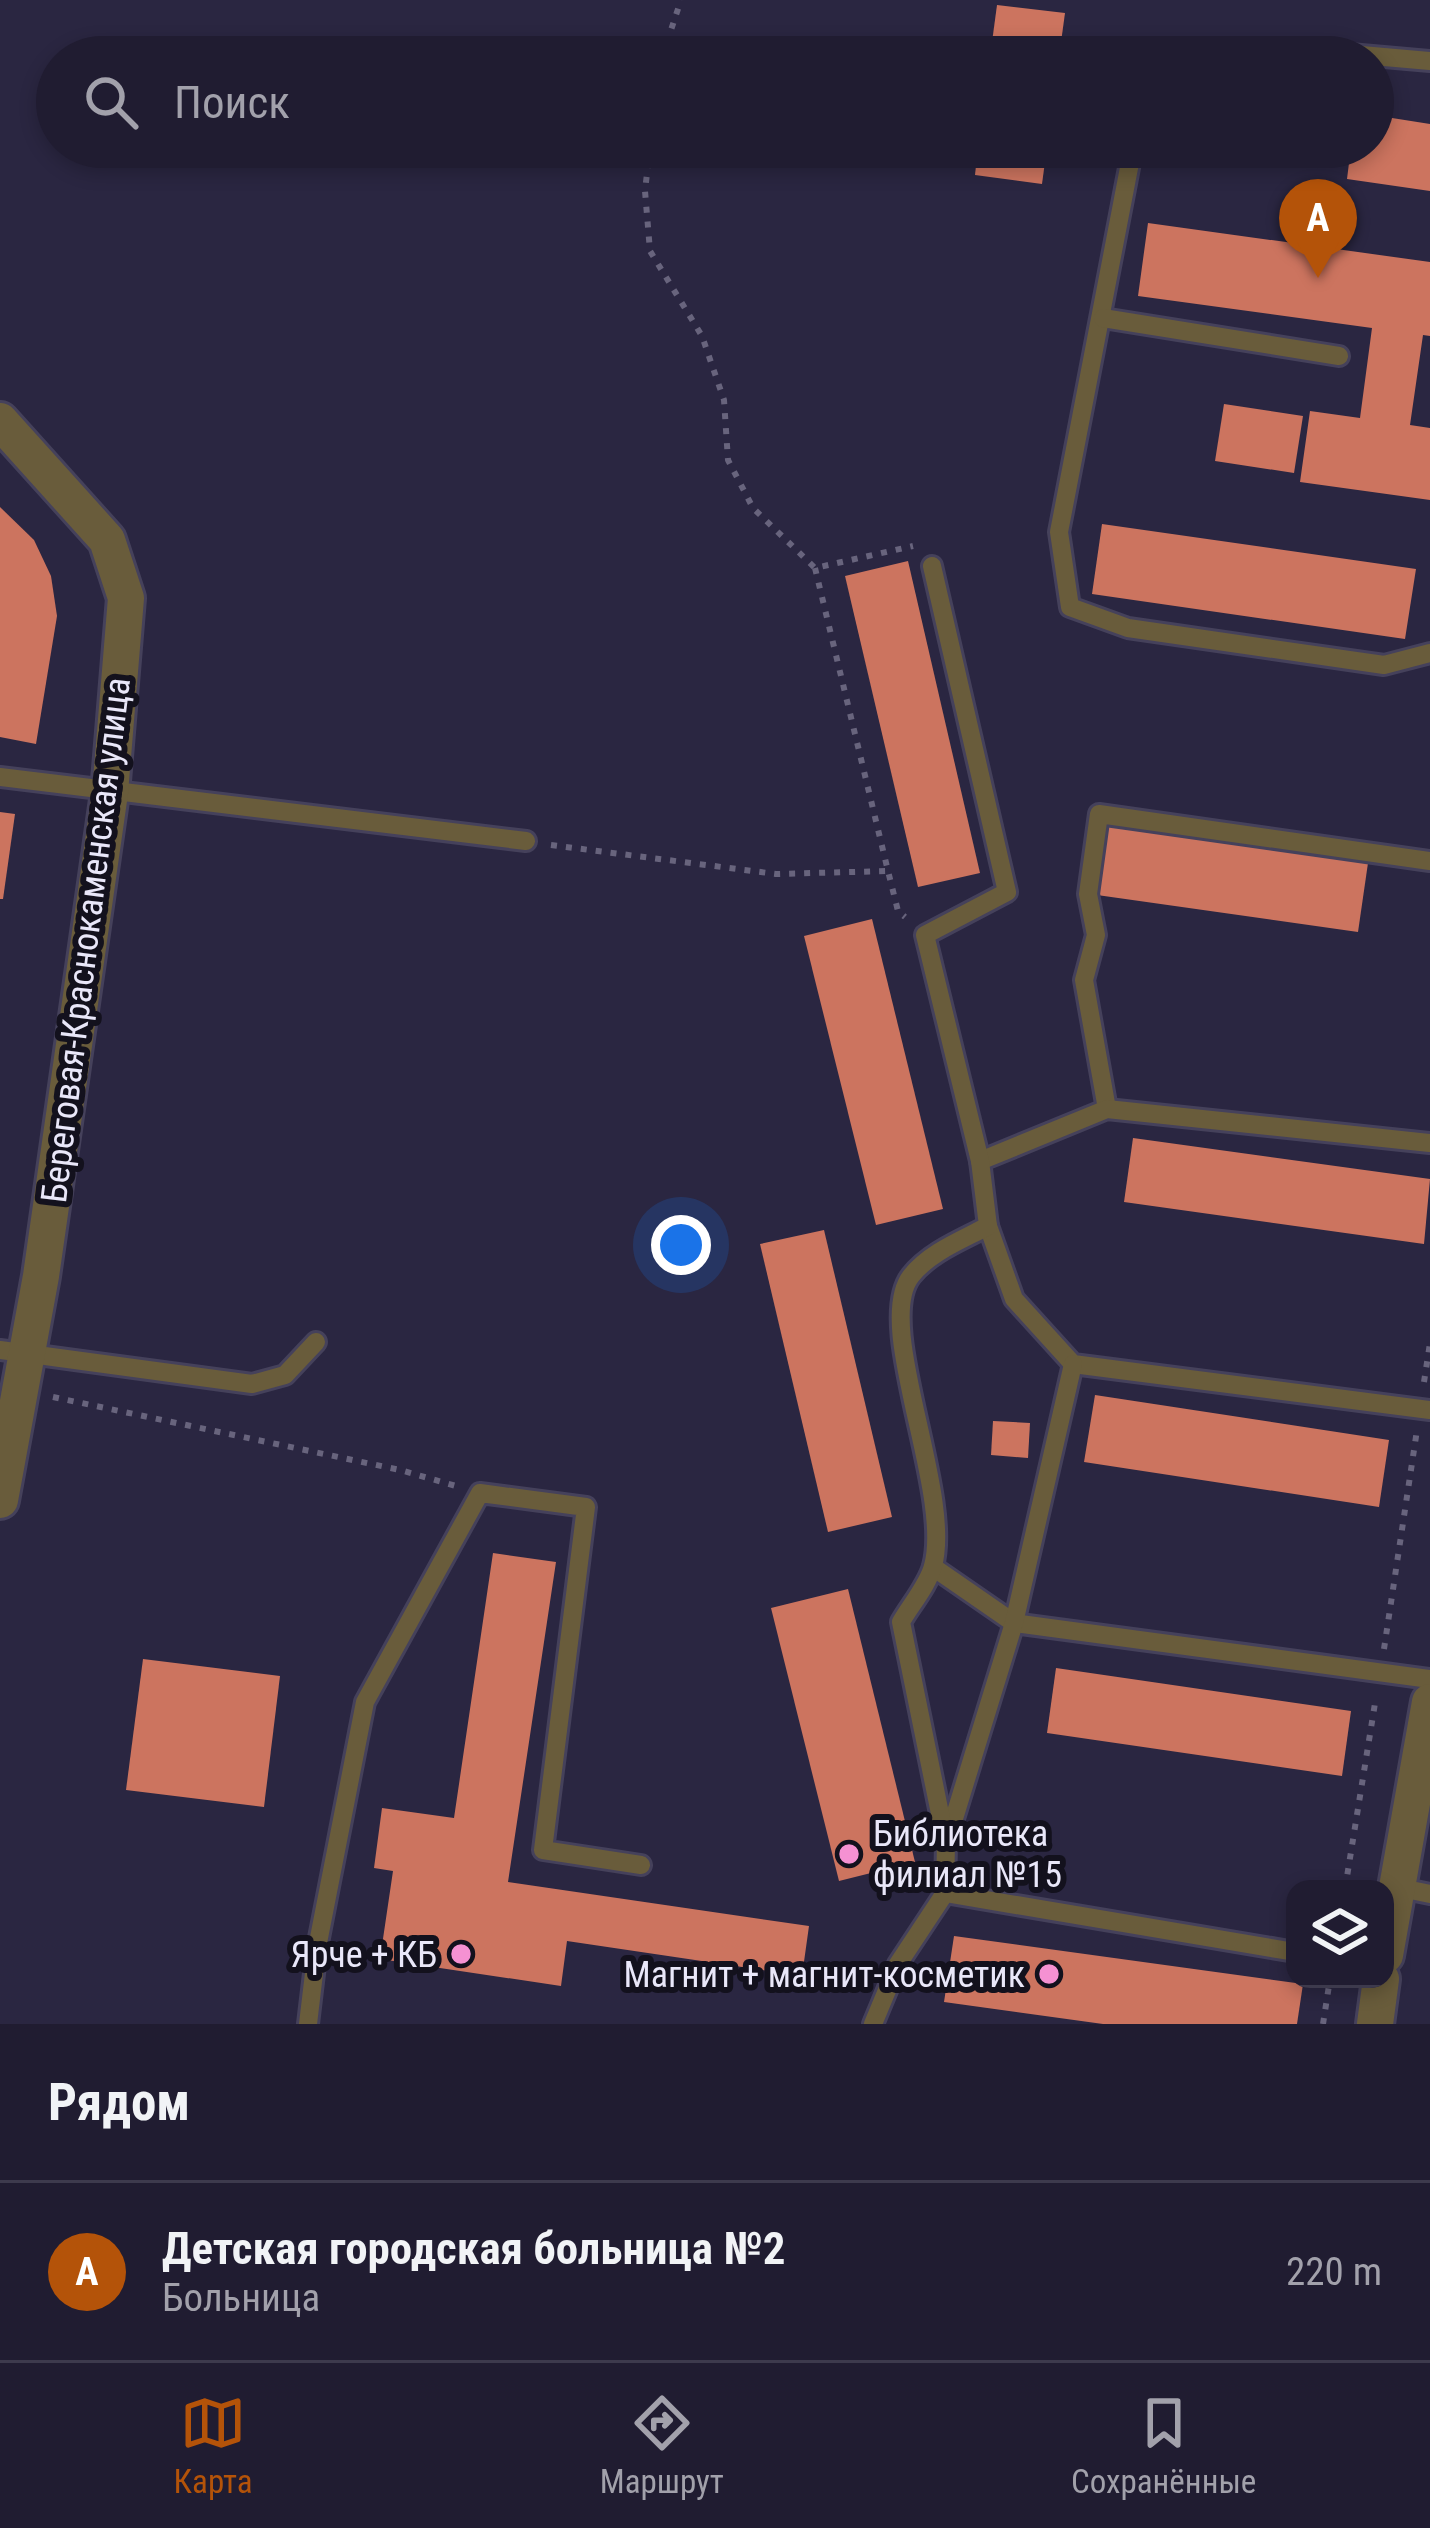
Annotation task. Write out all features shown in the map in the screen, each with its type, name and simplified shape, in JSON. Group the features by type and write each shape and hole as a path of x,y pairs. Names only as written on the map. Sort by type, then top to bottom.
{"street":[{"name":"Береговая-Краснокаменская улица","path":"0,422 107,539 126,598 110,793 16,1365 0,1500"},
{"path":"1394,1934 1413,1891 1430,1702"},
{"path":"1375,2024 1380,1988"}],"lane":[{"path":"1394,58 1430,61"},
{"path":"1129,168 1059,532 1070,607 1128,628 1384,665 1430,652"},
{"path":"1102,318 1340,356"},
{"path":"932,566 1007,892 925,935 980,1161 988,1226 1014,1299 1073,1364 1425,1409"},
{"path":"0,777 309,825 526,841"},
{"path":"1107,1109 1084,980 1096,935 1088,894 1099,814 1430,861"},
{"path":"980,1161 1107,1109 1430,1143"},
{"path":"873,2024 898,1964 945,1893 946,1843 901,1622 933,1567 935,1498 899,1334 908,1279 933,1255 988,1226"},
{"path":"16,1365 252,1384 285,1375 316,1342"},
{"path":"946,1843 1014,1623 1073,1364"},
{"path":"308,2024 317,1948 365,1702 480,1493 586,1507 543,1850 641,1864"},
{"path":"933,1567 1014,1623 1430,1679"},
{"path":"945,1893 1286,1950"}],"path":[{"path":"669,36 681,0"},
{"path":"648,168 650,251 702,336 724,400 728,460 753,508 815,568 898,910 925,935"},
{"path":"815,568 927,543 932,566"},
{"path":"526,841 776,874 888,872"},
{"path":"1346,1880 1425,1409 1430,1343"},
{"path":"16,1365 480,1493"},
{"path":"1323,2024 1329,1988"}],"building":[{"path":"997,5 1065,13 1062,36 993,36"},
{"path":"1394,118 1430,124 1430,191 1347,179 1348,168 1394,168"},
{"path":"976,168 1044,168 1042,184 975,175"},
{"path":"1148,223 1430,262 1430,336 1423,335 1410,425 1430,428 1430,500 1300,482 1310,411 1360,418 1372,328 1138,296"},
{"path":"1224,404 1303,416 1294,473 1215,461"},
{"path":"0,507 34,540 51,576 57,616 36,744 0,737"},
{"path":"1102,524 1416,569 1405,639 1092,594"},
{"path":"908,561 980,873 918,887 845,576"},
{"path":"0,812 15,814 3,899 0,899"},
{"path":"1107,826 1368,863 1358,932 1097,895"},
{"path":"872,919 943,1209 876,1225 804,936"},
{"path":"1133,1138 1430,1179 1424,1244 1124,1202"},
{"path":"824,1230 892,1517 828,1532 760,1244"},
{"path":"1095,1395 1389,1440 1379,1507 1084,1462"},
{"path":"993,1421 1030,1423 1028,1458 991,1455"},
{"path":"493,1553 556,1562 508,1882 809,1926 802,1976 567,1941 561,1986 380,1959 393,1871 374,1868 382,1808 454,1818"},
{"path":"848,1589 915,1862 839,1881 771,1608"},
{"path":"143,1659 280,1676 264,1807 126,1790"},
{"path":"1056,1668 1351,1711 1342,1776 1047,1733"},
{"path":"954,1936 1286,1982 1286,1988 1302,1988 1297,2024 1103,2024 944,2002"}],"place":[{"name":"Детская городская больница №2","path":"1318,278"},
{"name":"Библиотека филиал №15","path":"849,1854"},
{"name":"Ярче + КБ","path":"461,1954"},
{"name":"Магнит + магнит-косметик","path":"1049,1974"}]}
